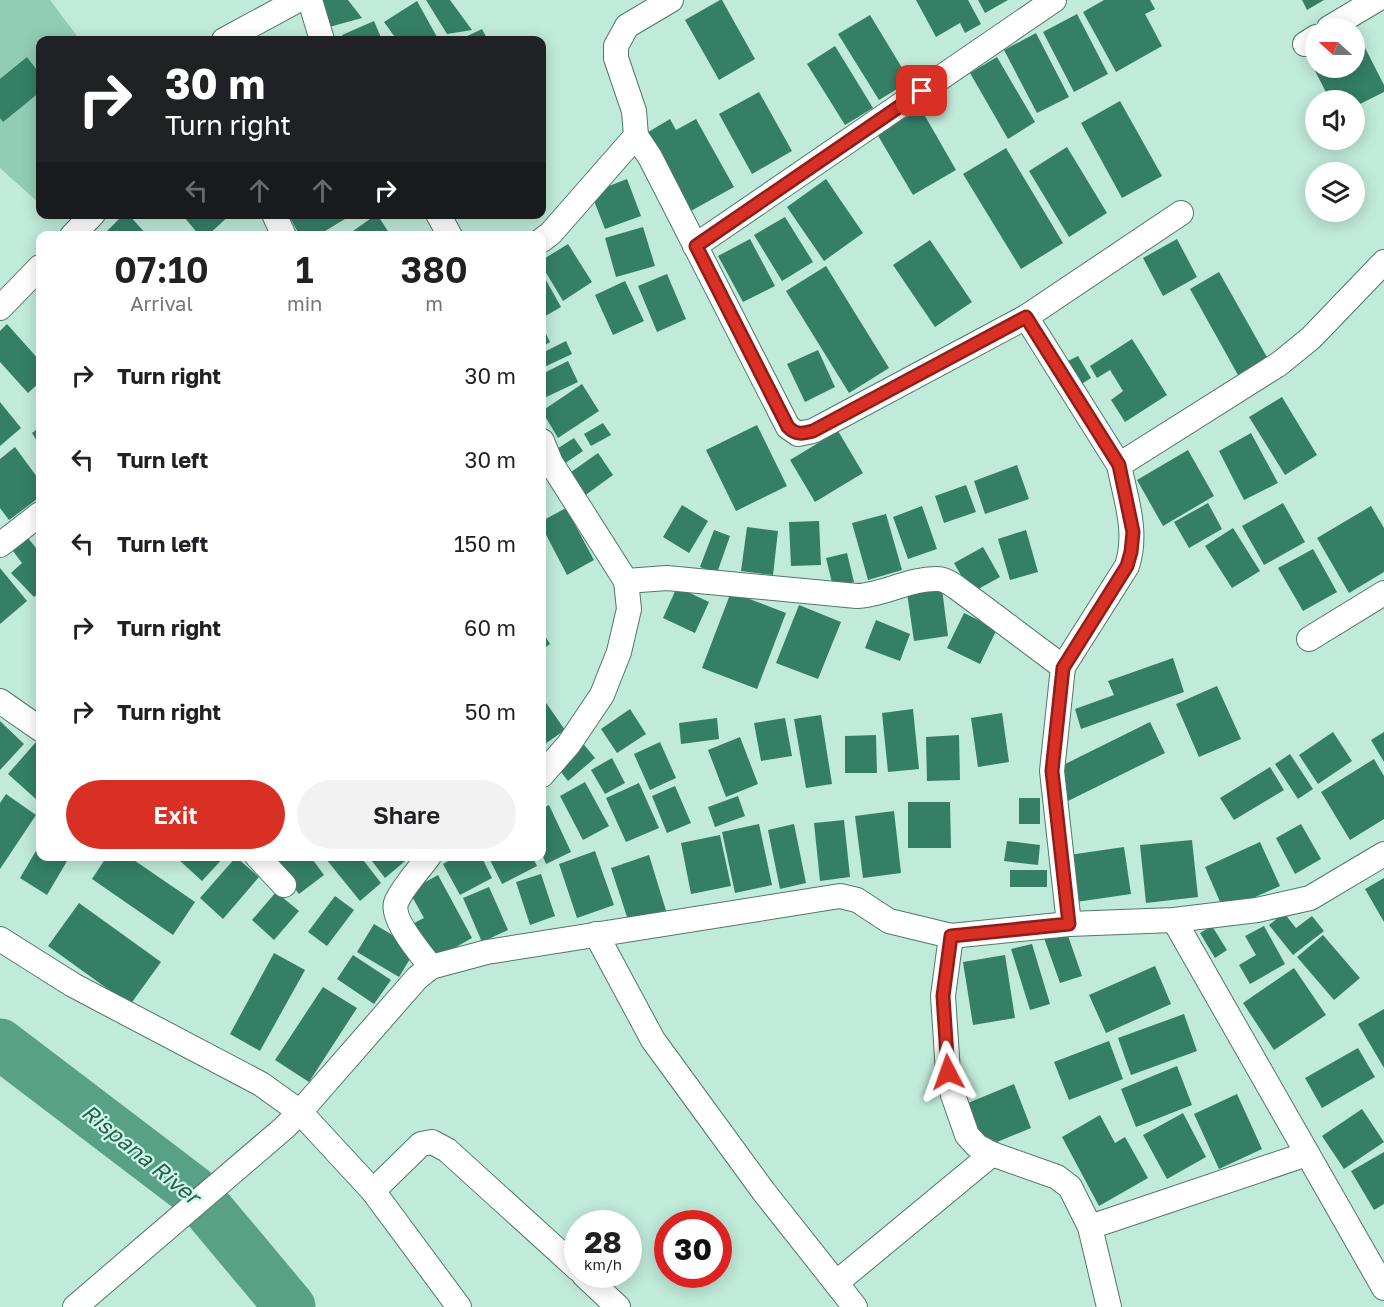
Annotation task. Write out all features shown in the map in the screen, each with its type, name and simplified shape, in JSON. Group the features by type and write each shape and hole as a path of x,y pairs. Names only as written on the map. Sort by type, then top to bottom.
{"street":[{"path":"231,36 298,0"},
{"path":"310,0 321,36"},
{"path":"671,0 627,26 616,46 616,58 634,111 636,136 650,156 788,427 798,434 813,431 1026,317 1181,213"},
{"path":"696,246 1054,0"},
{"path":"1346,18 1376,0"},
{"path":"546,237 636,136"},
{"path":"77,231 88,219"},
{"path":"1119,465 1278,364 1311,338 1384,262"},
{"path":"0,308 36,271"},
{"path":"1026,317 1119,465 1133,532 1127,566 1063,668 1052,771 1069,924"},
{"path":"546,451 551,463 626,581 629,609 616,660 602,695 569,744 546,770"},
{"path":"0,545 36,517"},
{"path":"626,581 667,578 868,596 895,586 940,579 956,586 1063,668"},
{"path":"1309,639 1384,593"},
{"path":"0,701 36,726"},
{"path":"75,1307 292,1120 417,978 431,967 487,952 840,896 857,900 889,921 951,936 1069,924 1174,920 1257,910 1310,898 1384,854"},
{"path":"262,861 284,885"},
{"path":"425,861 397,899 395,909 398,920 431,967"},
{"path":"1174,920 1384,1288"},
{"path":"596,934 653,1040 764,1192 855,1307"},
{"path":"951,936 943,996 948,1072 953,1095 967,1135 977,1146 992,1154 1057,1177 1070,1187 1090,1227 1109,1307"},
{"path":"0,939 73,985 261,1084 292,1120 373,1191 459,1307"},
{"path":"373,1191 421,1144 432,1142 447,1150 564,1256"},
{"path":"836,1283 992,1154"},
{"path":"1090,1227 1307,1154"},
{"path":"598,1288 618,1307"}],"green space":[{"path":"0,0 50,0 77,36 36,36 36,200 0,168"}],"building":[{"path":"321,0 348,0 362,18 329,27"},
{"path":"426,0 450,0 472,30 447,34"},
{"path":"720,0 755,59 719,80 685,20"},
{"path":"916,0 968,0 981,24 965,33 960,23 936,37"},
{"path":"978,0 1008,0 985,13"},
{"path":"1104,0 1150,0 1155,9 1145,14 1162,46 1116,72 1083,12"},
{"path":"1302,0 1324,0 1307,10"},
{"path":"417,1 436,36 394,36 384,22"},
{"path":"1077,14 1108,74 1074,92 1043,32"},
{"path":"870,15 910,81 879,100 838,34"},
{"path":"374,21 380,36 342,36"},
{"path":"482,29 486,36 467,36"},
{"path":"1036,33 1069,97 1037,113 1004,50"},
{"path":"835,46 873,108 845,125 807,64"},
{"path":"1365,48 1384,85 1384,92 1365,102 1365,90 1325,90 1319,78 1365,78"},
{"path":"27,57 36,69 36,95 3,122 0,118 0,79"},
{"path":"997,57 1035,122 1008,139 970,73"},
{"path":"759,92 792,151 752,174 719,114"},
{"path":"1120,101 1162,176 1122,198 1081,123"},
{"path":"921,109 956,170 913,195 877,134"},
{"path":"670,119 676,130 696,119 734,187 689,212 645,134"},
{"path":"1067,147 1107,213 1069,237 1029,171"},
{"path":"1006,148 1063,243 1021,269 963,174"},
{"path":"627,179 641,216 605,229 591,193"},
{"path":"826,179 863,233 824,261 787,207"},
{"path":"785,217 813,262 782,281 754,235"},
{"path":"119,219 133,219 143,231 107,231"},
{"path":"186,219 226,219 212,231 196,231"},
{"path":"291,219 345,219 325,231 297,231"},
{"path":"370,219 380,219 388,231 353,231"},
{"path":"643,227 655,266 616,277 605,238"},
{"path":"750,239 775,286 743,302 718,256"},
{"path":"1177,239 1197,277 1163,296 1143,258"},
{"path":"930,240 972,302 935,327 893,265"},
{"path":"568,244 592,282 563,301 546,273 546,258"},
{"path":"826,266 889,368 849,393 786,291"},
{"path":"1219,272 1268,359 1238,375 1190,289"},
{"path":"667,274 686,319 657,332 638,286"},
{"path":"546,280 561,307 546,316"},
{"path":"625,281 644,321 613,335 595,295"},
{"path":"7,324 36,357 36,386 28,393 0,362 0,331"},
{"path":"1132,339 1167,395 1125,422 1111,400 1123,391 1110,370 1097,378 1090,366"},
{"path":"566,341 572,354 546,366 546,351"},
{"path":"818,350 835,387 805,402 787,364"},
{"path":"1078,356 1091,378 1080,385 1066,362"},
{"path":"568,361 578,382 546,397 546,372"},
{"path":"582,384 599,411 558,438 546,418 546,408"},
{"path":"1282,397 1317,455 1285,475 1249,417"},
{"path":"0,402 21,428 0,446"},
{"path":"603,423 611,435 591,446 584,434"},
{"path":"757,425 787,486 736,511 706,450"},
{"path":"838,431 863,473 815,502 790,460"},
{"path":"1251,433 1278,483 1244,500 1219,451"},
{"path":"574,438 583,451 561,466 552,452"},
{"path":"15,447 36,476 36,500 9,520 0,508 0,459"},
{"path":"1188,450 1214,496 1163,526 1137,480"},
{"path":"598,453 613,475 580,499 564,477"},
{"path":"1017,465 1029,499 985,514 974,481"},
{"path":"966,485 976,512 944,523 935,496"},
{"path":"1208,503 1222,529 1189,548 1174,522"},
{"path":"1283,503 1305,542 1264,565 1242,526"},
{"path":"682,505 708,521 689,553 663,537"},
{"path":"922,506 937,549 908,559 893,517"},
{"path":"1371,506 1384,528 1384,572 1349,593 1317,538"},
{"path":"566,508 594,560 567,575 546,535 546,519"},
{"path":"886,514 902,570 868,580 852,523"},
{"path":"819,521 821,565 791,566 789,522"},
{"path":"747,527 778,531 773,575 741,571"},
{"path":"1233,528 1260,571 1232,588 1205,546"},
{"path":"714,530 730,536 717,573 700,567"},
{"path":"1026,530 1038,572 1010,580 998,539"},
{"path":"28,538 36,548 36,595 34,597 11,573 22,563 13,551"},
{"path":"983,547 1000,577 971,593 954,563"},
{"path":"1313,549 1337,592 1303,611 1278,568"},
{"path":"847,553 854,582 833,587 826,558"},
{"path":"0,568 27,601 0,624"},
{"path":"941,581 948,636 914,641 906,586"},
{"path":"677,587 709,602 695,633 663,618"},
{"path":"731,592 786,613 757,689 702,668"},
{"path":"799,605 841,622 818,679 776,663"},
{"path":"964,613 997,629 980,664 947,648"},
{"path":"876,620 910,634 900,661 865,648"},
{"path":"1173,658 1184,692 1081,729 1075,709 1114,695 1108,681"},
{"path":"1217,686 1241,739 1199,757 1176,704"},
{"path":"546,703 565,730 546,743"},
{"path":"630,709 646,734 617,753 601,729"},
{"path":"913,709 919,769 888,772 882,713"},
{"path":"1002,713 1009,762 978,767 971,718"},
{"path":"821,715 832,784 806,788 794,719"},
{"path":"717,718 719,739 681,744 679,723"},
{"path":"785,718 792,756 761,761 754,723"},
{"path":"0,721 24,744 0,770"},
{"path":"1150,722 1165,753 1068,801 1053,770"},
{"path":"1333,732 1352,761 1318,784 1299,755"},
{"path":"1384,732 1384,762 1371,740"},
{"path":"876,735 877,773 845,773 845,736"},
{"path":"959,735 960,780 927,781 926,737"},
{"path":"740,737 758,784 726,797 708,750"},
{"path":"581,741 595,758 568,781 554,763"},
{"path":"36,742 36,799 8,774"},
{"path":"660,742 676,778 650,790 634,754"},
{"path":"1290,754 1313,789 1298,799 1275,764"},
{"path":"612,758 625,783 605,794 591,770"},
{"path":"1374,759 1384,776 1384,819 1350,840 1321,792"},
{"path":"1270,767 1284,790 1234,820 1220,798"},
{"path":"585,782 609,826 583,840 560,796"},
{"path":"639,783 659,828 626,842 606,798"},
{"path":"675,786 691,823 667,833 652,796"},
{"path":"6,794 36,815 0,869 0,803"},
{"path":"738,796 745,816 715,827 708,807"},
{"path":"1019,798 1040,798 1040,824 1019,824"},
{"path":"908,802 950,802 951,848 908,848"},
{"path":"549,805 571,852 546,864 545,861 546,807"},
{"path":"894,811 901,873 863,878 855,816"},
{"path":"844,820 850,877 820,881 814,823"},
{"path":"759,824 772,885 735,893 722,832"},
{"path":"794,824 806,883 780,889 768,830"},
{"path":"1301,824 1321,859 1295,874 1276,838"},
{"path":"720,835 731,886 691,894 681,843"},
{"path":"1192,840 1198,897 1146,903 1140,845"},
{"path":"1007,841 1040,845 1038,865 1004,861"},
{"path":"1260,842 1280,886 1224,911 1205,867"},
{"path":"1124,847 1131,894 1076,902 1069,855"},
{"path":"36,851 36,861 67,861 47,895 20,878"},
{"path":"595,851 614,905 577,918 559,864"},
{"path":"649,855 667,914 630,926 611,868"},
{"path":"104,861 135,861 195,902 173,935 92,879"},
{"path":"180,861 220,861 202,881"},
{"path":"232,861 241,861 259,877 223,919 200,898"},
{"path":"273,861 314,861 324,875 299,894"},
{"path":"328,861 364,861 381,883 360,901"},
{"path":"372,861 405,861 385,878"},
{"path":"448,861 484,861 492,878 460,895 443,864"},
{"path":"490,861 534,861 537,866 502,884"},
{"path":"1010,870 1047,870 1047,887 1010,887"},
{"path":"541,874 555,916 530,925 516,882"},
{"path":"438,875 472,938 431,961 410,925 424,918 409,891"},
{"path":"1384,878 1384,922 1365,889"},
{"path":"489,887 508,930 482,942 463,898"},
{"path":"276,892 299,911 274,940 252,920"},
{"path":"335,896 354,910 327,946 308,932"},
{"path":"79,903 161,962 130,1005 48,946"},
{"path":"1284,913 1296,928 1312,916 1324,931 1293,955 1269,925"},
{"path":"374,924 416,949 399,977 357,952"},
{"path":"1212,926 1227,950 1215,958 1200,933"},
{"path":"1264,926 1285,964 1250,984 1239,965 1256,955 1245,936"},
{"path":"1066,930 1082,976 1060,983 1044,938"},
{"path":"1323,935 1360,978 1334,1000 1297,957"},
{"path":"1032,944 1050,1004 1030,1010 1011,949"},
{"path":"274,953 305,970 260,1051 230,1034"},
{"path":"353,955 391,980 374,1004 337,979"},
{"path":"1005,955 1015,1018 973,1025 963,962"},
{"path":"1155,966 1171,1004 1106,1033 1089,995"},
{"path":"1294,968 1326,1015 1274,1050 1243,1003"},
{"path":"323,987 357,1008 309,1082 275,1060"},
{"path":"1384,1009 1384,1068 1358,1024"},
{"path":"1184,1014 1197,1051 1131,1075 1118,1038"},
{"path":"1109,1041 1123,1079 1069,1100 1054,1062"},
{"path":"1358,1048 1375,1077 1322,1108 1305,1078"},
{"path":"1177,1066 1192,1105 1136,1127 1121,1089"},
{"path":"1014,1084 1031,1128 985,1147 968,1103"},
{"path":"1237,1094 1262,1149 1219,1169 1194,1114"},
{"path":"1362,1109 1384,1142 1344,1169 1322,1136"},
{"path":"1183,1113 1206,1157 1167,1179 1143,1135"},
{"path":"1100,1115 1115,1143 1125,1137 1148,1178 1099,1206 1062,1137"},
{"path":"1384,1152 1384,1204 1374,1210 1351,1171"}],"waterway":[{"name":"Rispana River","path":"0,1044 192,1190 290,1307"}],"route":[{"path":"922,91 696,246 788,427 794,432 802,434 813,431 1026,317 1119,465 1133,532 1131,552 1127,566 1063,668 1052,771 1069,924 951,936 943,996 948,1072"}]}
